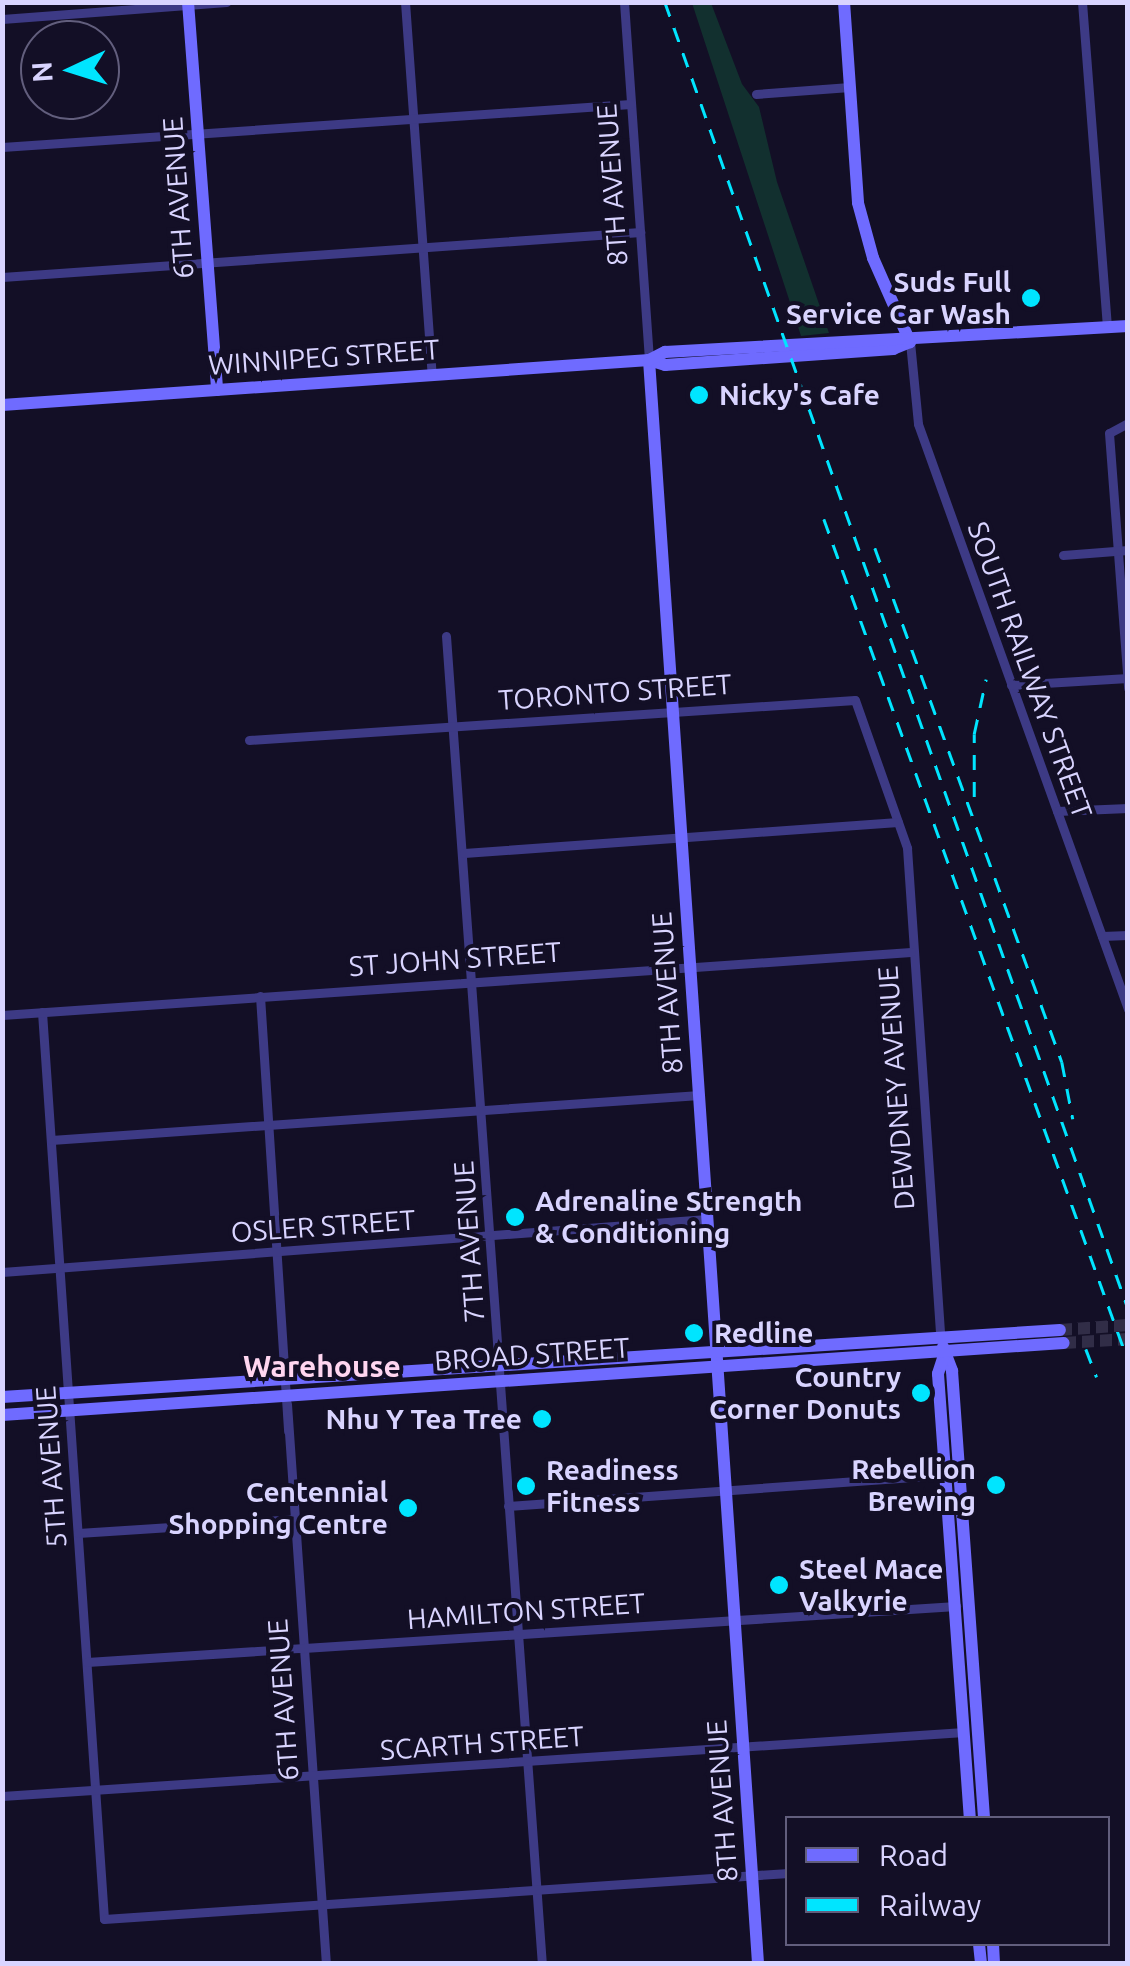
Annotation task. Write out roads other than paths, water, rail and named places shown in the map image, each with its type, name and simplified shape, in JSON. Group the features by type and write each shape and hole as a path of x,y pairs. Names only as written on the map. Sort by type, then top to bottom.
{"main road":[{"path":"844,2 858,202 873,258 910,342"},
{"name":"6TH AVENUE","path":"188,4 217,390"},
{"name":"WINNIPEG STREET","path":"2,406 649,360 665,352 893,337 910,342 1128,326"},
{"name":"8TH AVENUE","path":"649,360 758,1964"},
{"name":"BROAD STREET","path":"2,1397 940,1335 1062,1337 944,1352 501,1381 287,1400 2,1415"},
{"name":"DEWDNEY AVENUE","path":"940,1335 952,1370 970,1816"},
{"name":"DEWDNEY AVENUE","path":"944,1352 938,1374 945,1475 984,1816"}],"street":[{"path":"2,18 226,2"},
{"path":"405,2 432,375"},
{"name":"8TH AVENUE","path":"624,2 649,360"},
{"path":"1082,2 1107,328"},
{"path":"756,94 850,88"},
{"path":"2,147 632,104"},
{"path":"2,276 640,232"},
{"name":"SOUTH RAILWAY STREET","path":"910,342 918,424 1128,1009"},
{"path":"1124,423 1109,434 1122,551 1128,688"},
{"path":"1063,555 1122,551"},
{"name":"7TH AVENUE","path":"446,636 542,1964"},
{"path":"1011,685 1127,678"},
{"name":"TORONTO STREET","path":"249,740 855,700 898,822"},
{"path":"1057,811 1128,808"},
{"path":"464,854 898,822"},
{"name":"DEWDNEY AVENUE","path":"898,822 907,848 911,952 940,1335"},
{"path":"1102,936 1128,935"},
{"name":"ST JOHN STREET","path":"2,1015 690,964 911,952"},
{"name":"6TH AVENUE","path":"260,996 326,1964"},
{"name":"5TH AVENUE","path":"42,1012 104,1920 322,1907"},
{"path":"51,1140 699,1095"},
{"name":"OSLER STREET","path":"2,1272 707,1220"},
{"path":"508,1506 945,1475"},
{"path":"78,1532 296,1519"},
{"name":"HAMILTON STREET","path":"87,1662 962,1606"},
{"name":"SCARTH STREET","path":"2,1796 964,1732"},
{"path":"322,1907 785,1872"}],"tunnel":[{"path":"1060,1330 1128,1325"},
{"path":"1064,1343 1128,1339"}],"railway":[{"path":"665,2 1128,1308"},
{"path":"824,519 1128,1360"},
{"path":"875,548 1062,1062 1073,1119"},
{"path":"974,797 974,734 986,679"},
{"path":"1086,1349 1097,1377"}],"place":[{"name":"Suds Full Service Car Wash","path":"1031,298"},
{"name":"Nicky's Cafe","path":"699,395"},
{"name":"Adrenaline Strength & Conditioning","path":"515,1217"},
{"name":"Redline","path":"694,1333"},
{"name":"Country Corner Donuts","path":"921,1393"},
{"name":"Nhu Y Tea Tree","path":"542,1419"},
{"name":"Rebellion Brewing","path":"996,1485"},
{"name":"Readiness Fitness","path":"526,1486"},
{"name":"Centennial Shopping Centre","path":"408,1508"},
{"name":"Steel Mace Valkyrie","path":"779,1585"}],"district":[{"name":"Warehouse","path":"322,1366"}]}
